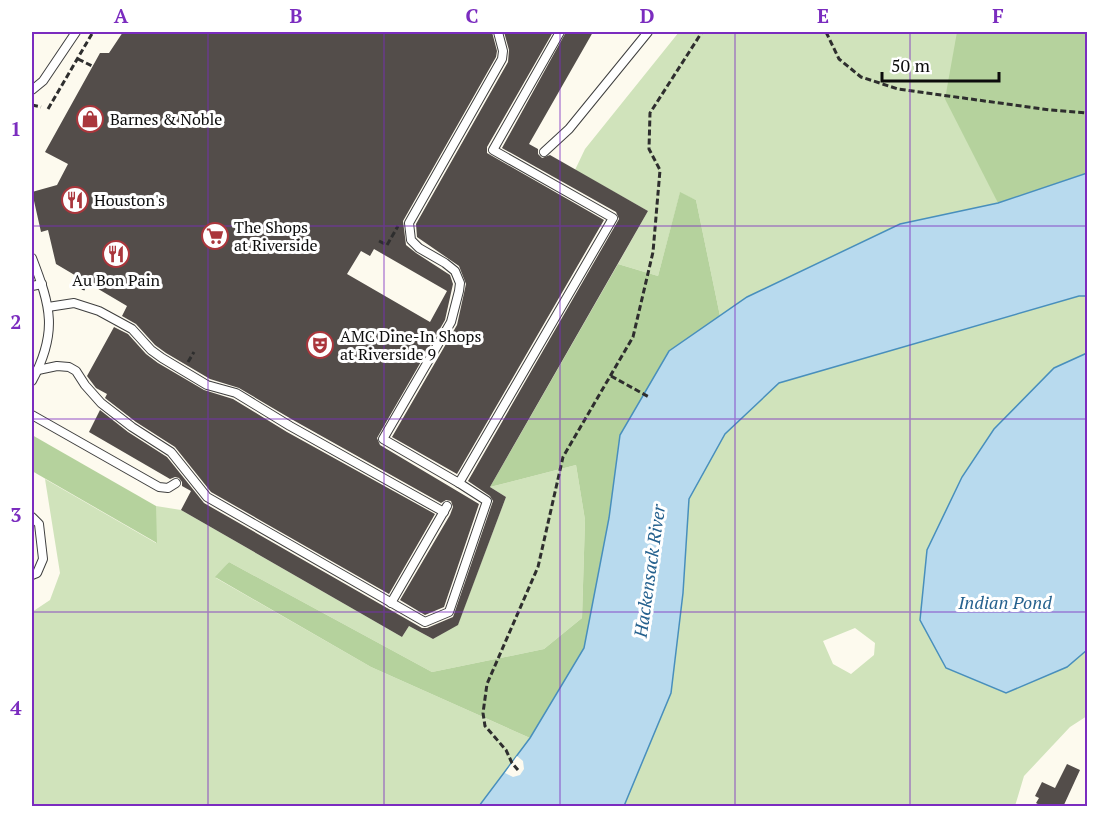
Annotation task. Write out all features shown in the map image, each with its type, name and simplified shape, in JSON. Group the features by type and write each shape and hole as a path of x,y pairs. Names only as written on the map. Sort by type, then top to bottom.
{"lane":[{"path":"32,90 43,81 76,32"},
{"path":"38,369 57,366 69,367 76,371 101,403 132,427 171,452 207,497 425,622 449,612 487,501 382,439 451,322 460,283 455,272 445,263 419,248 411,240 409,223 502,59 503,51 498,32"},
{"path":"459,483 613,219 493,150 560,32"},
{"path":"544,152 569,129 648,32"},
{"path":"32,258 42,284 50,316 47,339 32,381"},
{"path":"32,286 42,284"},
{"path":"48,307 74,303 99,311 132,330 151,350 207,385 236,393 445,509 391,603"},
{"path":"32,415 159,487 168,488 176,483"},
{"path":"32,518 39,524 43,559 37,573 32,575"}],"path":[{"path":"48,109 93,32"},
{"path":"518,770 506,750 485,726 483,713 487,684 538,567 563,457 633,338 654,252 660,170 649,148 650,113 702,32"},
{"path":"826,32 839,59 861,77 898,89 1050,110 1088,112"},
{"path":"78,59 92,66"},
{"path":"32,105 41,107"},
{"path":"379,241 387,245 399,224 409,223"},
{"path":"83,290 86,282"},
{"path":"611,376 649,397"}],"green space":[{"path":"679,32 1087,32 1087,173 998,203 900,224 747,297 720,316 696,200 680,193 658,276 618,264 648,211 575,170 585,149"},
{"path":"957,32 1087,32 1087,173 998,203 945,99"},
{"path":"680,192 696,200 720,316 669,351 620,435 609,518 584,648 530,738 371,667 215,577 229,562 432,672 544,649 582,618 585,520 576,465 490,487 618,264 658,276"},
{"path":"1079,296 1087,296 1087,353 1054,368 994,429 962,477 927,550 920,620 1067,667 1087,650 1087,716 1070,727 1024,776 1015,806 624,806 671,693 683,593 689,499 725,434 779,383","holes":["855,628 875,643 874,655 851,674 833,664 823,641"]},
{"path":"32,435 156,506 157,543 32,471"},
{"path":"576,465 585,520 582,618 544,649 432,672 229,562 216,578 371,667 530,738 479,806 32,806 32,612 50,600 60,573 45,479 156,543 156,506 181,510 402,637 409,626 433,639 458,624 506,497 490,487"}],"water":[{"name":"Hackensack River","path":"1087,173 1087,296 1079,296 779,383 725,434 689,499 683,593 671,693 624,806 479,806 530,738 584,648 609,518 620,435 669,351 747,297 900,224 998,203"},
{"name":"Indian Pond","path":"1087,353 1087,650 1067,667 1006,693 946,668 920,620 927,550 962,477 994,429 1054,368"}],"pier":[{"path":"517,756 523,761 524,769 520,775 513,777 505,773"}],"building":[{"name":"The Shops at Riverside","path":"123,32 492,32 497,51 496,57 403,221 406,245 450,275 453,284 445,320 377,438 380,445 479,504 444,607 425,615 400,600 450,515 453,507 451,501 446,500 441,503 239,388 210,379 166,353 155,345 136,324 122,316 127,306 56,264 48,230 41,232 32,192 57,185 68,164 45,152 100,53 109,53","holes":["374,249 447,291 430,322 347,274 361,251 370,256"]},
{"path":"504,32 553,32 487,147 487,153 604,220 457,474 392,437 457,325 466,284 459,266 417,237 416,224 508,62 509,50"},
{"path":"566,32 593,32 529,144 538,149 538,154 542,158 550,155 648,211 490,487 506,497 458,625 433,639 409,626 402,637 181,510 191,491 182,486 179,478 170,479 89,432 100,410 128,432 167,457 204,503 422,628 453,617 493,501 490,496 468,481 619,219 616,212 502,148"},
{"path":"114,327 128,334 146,354 158,363 204,390 233,399 287,432 435,514 389,594 211,492 175,447 136,422 105,398 107,394 96,388 87,376"},
{"path":"1067,764 1080,770 1063,807 1043,807 1036,803 1039,798 1035,796 1042,782 1055,788"}],"place":[{"name":"Barnes & Noble","path":"90,119"},
{"name":"Houston's","path":"75,200"},
{"name":"The Shops at Riverside","path":"215,236"},
{"name":"Au Bon Pain","path":"116,254"},
{"name":"AMC Dine-In Shops at Riverside 9","path":"320,345"}]}
